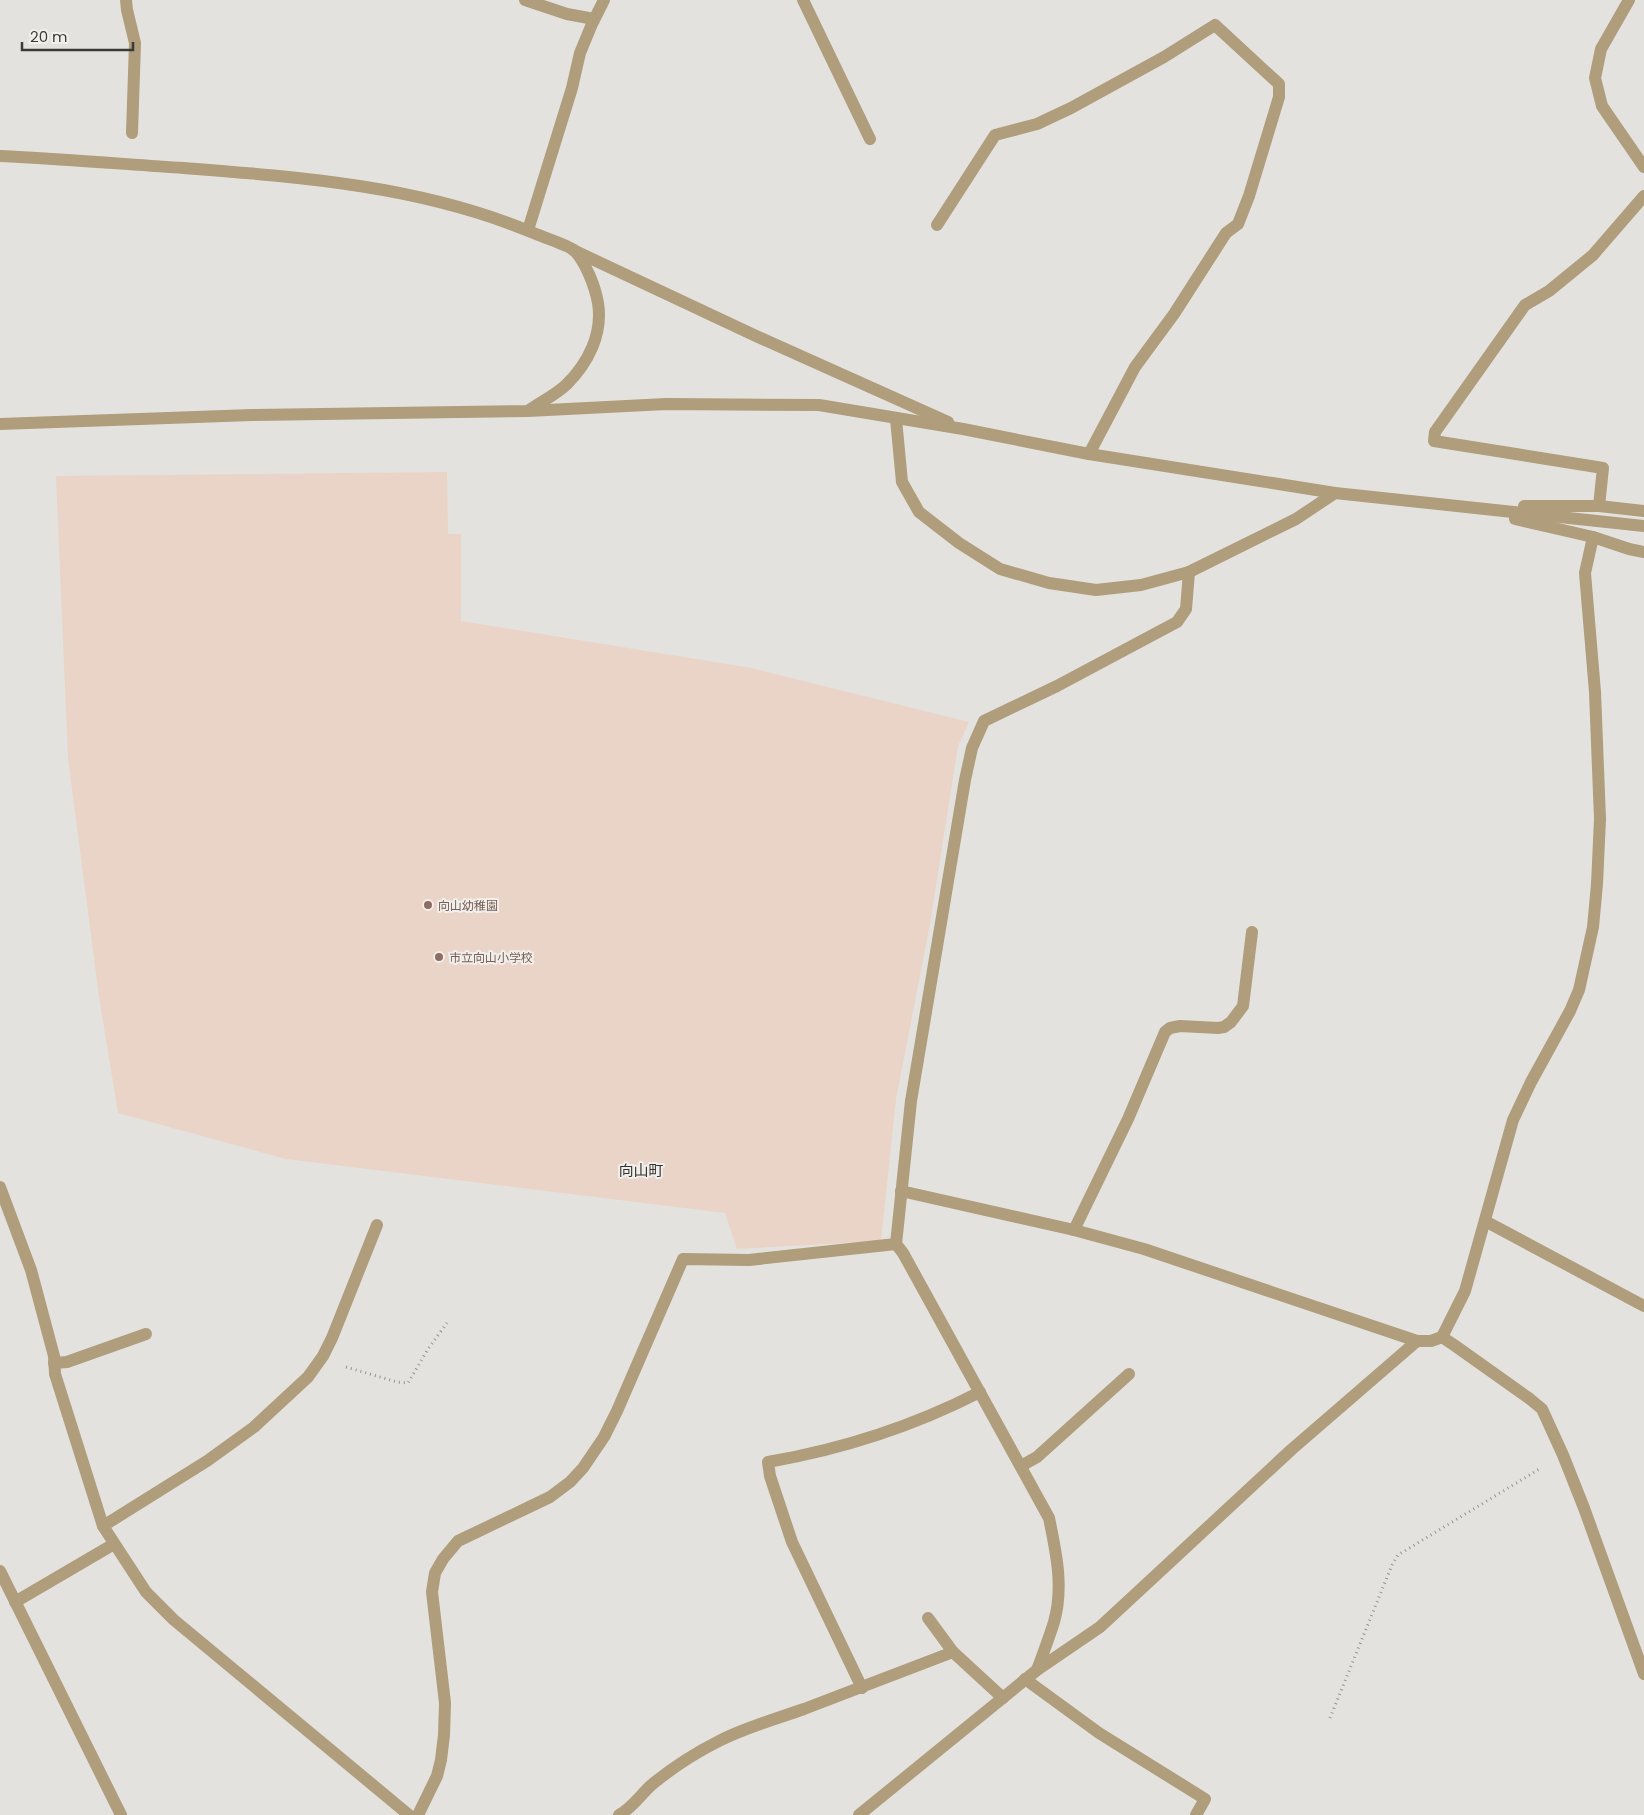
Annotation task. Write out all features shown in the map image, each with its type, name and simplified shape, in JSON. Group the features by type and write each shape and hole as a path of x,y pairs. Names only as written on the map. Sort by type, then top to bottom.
{"street":[{"path":"126,0 135,43 132,133"},
{"path":"525,0 567,14 594,19"},
{"path":"528,230 572,88 580,53 604,0"},
{"path":"804,0 870,139"},
{"path":"1629,0 1601,49 1595,78 1602,106 1644,167"},
{"path":"937,225 995,135 1036,124 1071,108 1164,57 1215,25 1279,84 1279,97 1249,196 1238,224 1226,233 1174,314 1135,367 1089,454"},
{"path":"0,156 220,171 326,181 389,190 492,216 573,250 756,336 963,429"},
{"path":"1599,506 1603,468 1434,441 1435,432 1524,305 1549,291 1593,256 1644,196"},
{"path":"528,411 566,385 588,358 596,340 600,314 595,288 573,250"},
{"path":"0,424 252,415 528,411 666,404 819,405 963,429 1089,454 1335,493 1644,526"},
{"path":"896,419 902,482 918,512 959,543 1000,569 1050,584 1096,590 1141,585 1189,572 1296,519 1335,493"},
{"path":"1462,506 1599,506 1644,511"},
{"path":"1462,506 1593,537 1644,552"},
{"path":"901,1191 1074,1230 1144,1249 1417,1341 1442,1337 1465,1290 1513,1120 1530,1082 1576,997 1593,927 1598,884 1600,819 1595,692 1585,573 1593,537"},
{"path":"1037,1670 1055,1620 1059,1584 1057,1559 1049,1518 903,1253 896,1244 911,1100 965,780 972,748 984,721 1057,686 1178,622 1186,608 1189,572"},
{"path":"1074,1230 1128,1119 1165,1032 1170,1028 1180,1026 1224,1027 1231,1022 1243,1006 1252,932"},
{"path":"0,1187 31,1270 55,1374 103,1526 114,1544 146,1592 174,1620 408,1815"},
{"path":"1485,1221 1644,1306"},
{"path":"103,1526 207,1461 254,1427 296,1390 321,1360 340,1320 377,1226"},
{"path":"418,1815 437,1776 444,1735 444,1694 432,1592 435,1573 443,1559 458,1541 550,1497 570,1482 583,1468 604,1437 617,1411 683,1259 749,1260 896,1244"},
{"path":"54,1363 67,1362 146,1334"},
{"path":"1442,1337 1542,1409 1584,1508 1644,1674"},
{"path":"859,1815 1037,1670 1100,1627 1291,1450 1417,1341"},
{"path":"1021,1466 1036,1457 1129,1374"},
{"path":"862,1688 792,1542 770,1476 768,1462 830,1448 906,1426 980,1392"},
{"path":"15,1602 114,1544"},
{"path":"0,1571 3,1585 15,1602 121,1815"},
{"path":"928,1618 953,1652 1003,1698"},
{"path":"619,1815 628,1810 642,1793 656,1782 694,1755 720,1740 741,1730 862,1688 953,1652"},
{"path":"1025,1680 1099,1733 1205,1799 1196,1815"}],"path":[{"path":"321,1360 397,1382 408,1382 428,1349 447,1324"},
{"path":"1330,1718 1392,1565 1398,1555 1563,1455"}],"shaded area":[{"path":"447,472 448,534 461,534 461,621 751,668 969,722 958,746 930,924 896,1099 881,1241 737,1249 725,1213 286,1159 118,1113 99,997 68,758 56,476"}],"place":[{"name":"向山幼稚園","path":"428,905"},
{"name":"市立向山小学校","path":"439,957"}],"district":[{"name":"向山町","path":"641,1170"}]}
